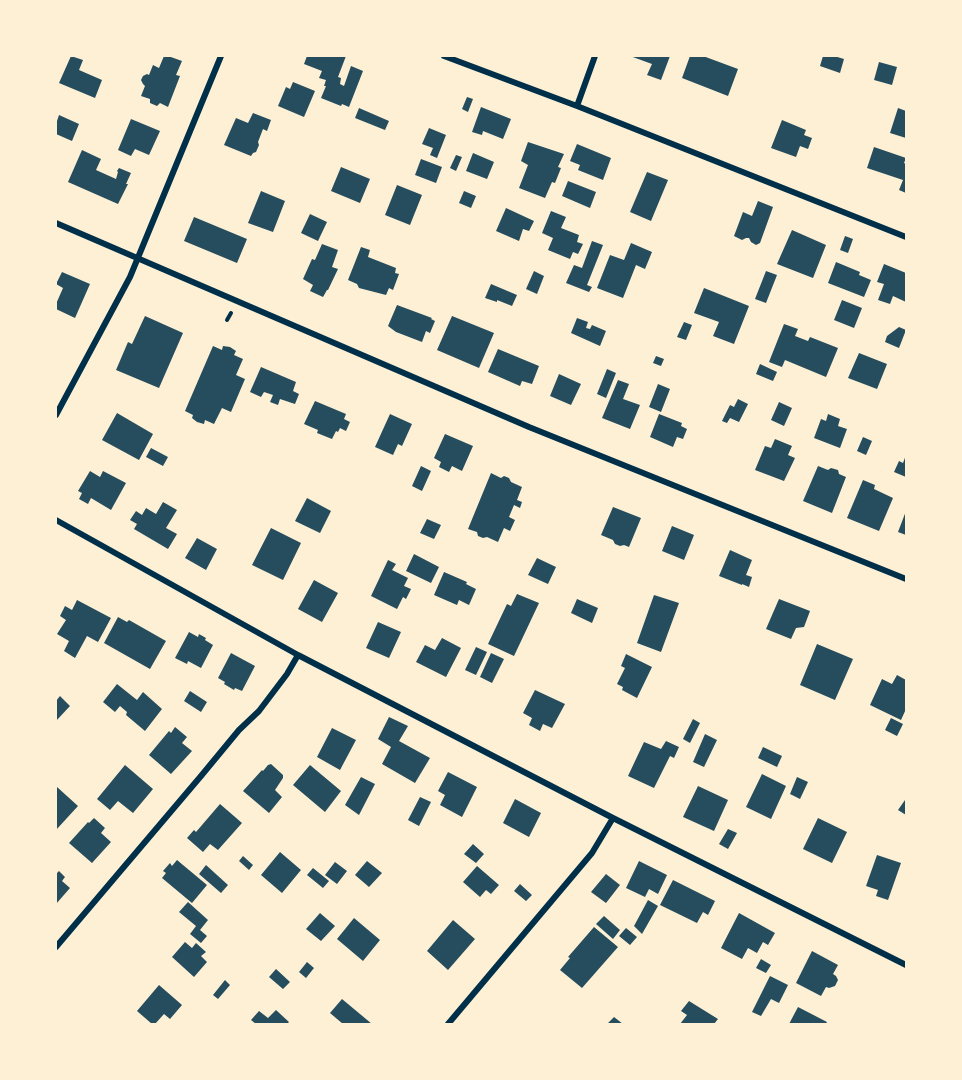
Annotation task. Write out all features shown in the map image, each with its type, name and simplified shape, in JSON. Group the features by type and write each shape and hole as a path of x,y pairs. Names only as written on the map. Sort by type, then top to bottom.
{"street":[{"path":"56,415 138,259 220,56"},
{"path":"444,56 577,106 906,237"},
{"path":"577,106 595,56"},
{"path":"56,223 529,427 906,579"},
{"path":"56,520 298,655 906,965"},
{"path":"56,947 239,730 259,711 287,674 298,655"},
{"path":"448,1024 592,853 614,818"}],"path":[{"path":"228,320 231,313"}],"building":[{"path":"71,56 83,60 79,70 102,80 95,98 59,83"},
{"path":"164,56 182,61 176,75 180,76 168,107 160,103 157,106 150,103 150,99 141,96 145,86 141,80 143,76 149,75 153,65 159,68"},
{"path":"307,56 346,56 338,77 341,78 340,84 344,86 351,66 363,71 349,107 321,98 326,80 319,78 322,71 304,64"},
{"path":"630,56 670,56 661,80 647,75 652,64"},
{"path":"690,56 703,56 738,69 728,96 682,78"},
{"path":"823,56 844,59 840,73 820,66"},
{"path":"879,62 897,67 892,85 874,80"},
{"path":"293,82 315,91 304,117 278,106 286,87 290,89"},
{"path":"467,97 473,99 468,112 462,109"},
{"path":"481,107 511,119 503,139 483,131 482,135 472,132"},
{"path":"359,108 389,121 385,130 355,118"},
{"path":"898,108 906,111 906,138 890,133"},
{"path":"253,113 271,120 267,131 263,129 256,152 251,156 224,145 236,118 248,123"},
{"path":"59,115 79,124 72,141 56,134"},
{"path":"131,119 160,131 149,155 135,149 131,156 118,150"},
{"path":"782,120 806,130 804,135 812,138 808,149 800,146 796,157 771,148"},
{"path":"429,128 446,135 437,158 430,155 433,148 422,144"},
{"path":"528,142 564,154 558,167 561,168 555,183 552,182 545,198 519,188 528,165 521,161"},
{"path":"577,144 611,158 603,180 578,170 580,165 570,161"},
{"path":"874,147 906,158 904,163 906,164 906,193 899,190 903,180 867,168"},
{"path":"82,150 101,159 96,170 116,179 119,168 131,173 118,204 68,182"},
{"path":"473,153 494,162 487,179 466,171"},
{"path":"456,155 462,157 456,171 450,168"},
{"path":"421,159 442,167 436,183 415,175"},
{"path":"341,167 370,179 360,203 331,191"},
{"path":"647,172 668,180 651,221 630,212"},
{"path":"568,181 596,192 590,208 562,196"},
{"path":"397,185 422,195 410,225 385,215"},
{"path":"261,191 285,201 273,232 248,223"},
{"path":"464,191 476,196 471,208 459,203"},
{"path":"758,201 773,207 760,243 756,245 749,238 742,240 734,236 743,212 752,216"},
{"path":"506,208 534,221 529,231 523,229 519,241 496,231"},
{"path":"551,211 566,217 561,228 579,235 577,242 583,244 578,254 573,252 570,259 548,250 553,238 542,233"},
{"path":"310,214 327,222 318,241 301,233"},
{"path":"194,217 247,239 237,263 184,241"},
{"path":"792,230 826,245 813,278 777,264"},
{"path":"845,236 853,239 848,253 840,250"},
{"path":"592,241 603,245 587,285 592,287 589,292 566,283 574,265 582,268"},
{"path":"631,243 652,252 645,269 636,265 623,298 597,288 610,255 624,260"},
{"path":"322,244 338,250 332,267 338,269 323,297 310,291 313,285 303,279"},
{"path":"361,247 370,250 368,257 396,268 395,273 399,274 393,290 389,288 386,295 359,288 357,284 348,280"},
{"path":"836,262 860,272 859,275 871,280 864,297 828,283"},
{"path":"884,264 906,273 906,302 893,296 890,304 878,300 884,284 877,282"},
{"path":"534,271 544,276 537,294 526,289"},
{"path":"766,271 777,275 766,303 755,299"},
{"path":"62,272 90,284 75,318 56,309 63,288 56,284"},
{"path":"491,284 517,295 512,306 485,298"},
{"path":"704,288 749,306 734,344 713,336 719,322 694,313"},
{"path":"842,300 862,308 854,328 834,320"},
{"path":"397,305 435,321 430,333 426,331 422,342 396,332 388,326"},
{"path":"145,316 183,333 159,388 116,370 128,342 132,344"},
{"path":"452,316 494,333 479,368 437,350"},
{"path":"577,318 588,322 586,328 590,329 592,325 606,331 600,346 571,333"},
{"path":"684,322 692,325 686,340 677,337"},
{"path":"784,324 798,329 795,336 808,341 810,337 838,348 826,377 785,360 782,367 769,362"},
{"path":"899,327 906,330 899,348 885,342 887,336"},
{"path":"213,346 222,350 223,346 230,347 236,351 234,355 243,359 236,375 245,379 231,412 222,408 214,424 205,420 204,424 197,422 192,418 193,415 185,411"},
{"path":"498,349 539,366 532,384 522,381 520,386 488,372"},
{"path":"859,353 887,364 877,389 848,378"},
{"path":"656,356 664,359 661,366 653,363"},
{"path":"760,364 777,372 773,381 756,374"},
{"path":"261,367 296,382 293,391 299,394 295,404 280,399 278,405 270,402 273,395 264,392 261,397 250,392"},
{"path":"607,369 616,373 606,398 597,394"},
{"path":"559,374 581,384 571,405 550,396"},
{"path":"618,380 629,384 623,399 640,405 630,429 602,418"},
{"path":"658,384 670,389 661,412 649,407"},
{"path":"738,399 748,404 739,422 730,418 727,423 722,421 730,405 734,407"},
{"path":"315,401 346,414 344,419 350,422 346,431 340,428 332,439 304,424"},
{"path":"779,402 792,408 784,426 771,420"},
{"path":"117,413 153,434 139,460 102,440"},
{"path":"390,414 412,424 402,446 398,444 393,455 375,447"},
{"path":"659,414 682,423 681,426 687,429 683,439 677,437 673,447 650,437"},
{"path":"828,414 840,419 838,426 847,429 840,448 814,438 821,419 826,421"},
{"path":"445,434 473,446 462,471 452,466 449,472 439,467 441,462 434,458"},
{"path":"863,437 872,441 866,455 857,451"},
{"path":"775,439 792,446 788,455 795,458 784,481 755,470 765,446 771,448"},
{"path":"151,448 168,457 163,466 146,457"},
{"path":"906,455 906,477 894,472 899,461 903,463"},
{"path":"421,466 431,471 422,491 412,486"},
{"path":"818,466 828,470 831,468 838,470 839,474 846,477 832,513 803,501"},
{"path":"90,471 100,477 103,471 126,483 111,510 91,498 88,504 79,499 82,493 78,491"},
{"path":"491,473 501,478 504,476 509,478 511,482 522,487 517,500 522,502 520,508 514,505 509,517 515,520 510,531 504,528 498,542 478,536 477,532 468,529"},
{"path":"863,480 875,485 874,489 893,498 879,531 847,518"},
{"path":"307,498 331,511 320,533 295,521"},
{"path":"163,502 177,510 166,528 177,534 168,549 134,529 137,524 130,520 136,511 142,515 146,508 156,514"},
{"path":"613,507 641,518 629,547 615,544 613,540 601,535"},
{"path":"906,511 906,535 898,532"},
{"path":"427,519 441,525 434,539 420,533"},
{"path":"672,526 694,535 684,560 662,551"},
{"path":"271,528 301,543 283,580 252,565"},
{"path":"197,538 217,549 206,570 185,558"},
{"path":"730,550 752,560 746,575 752,577 749,587 719,576"},
{"path":"414,554 439,567 431,583 406,571"},
{"path":"537,558 556,567 548,584 528,575"},
{"path":"388,560 396,564 392,570 408,578 404,586 411,589 406,599 403,597 397,609 371,596"},
{"path":"444,572 467,582 466,584 476,589 469,605 459,600 457,605 434,595"},
{"path":"314,580 338,593 322,622 298,609"},
{"path":"517,594 539,603 514,656 488,644 507,604 511,606"},
{"path":"654,595 679,603 661,652 637,643"},
{"path":"577,599 598,608 592,623 571,613"},
{"path":"779,599 810,611 804,627 796,628 791,639 766,629"},
{"path":"77,600 111,618 98,642 87,636 75,658 64,651 69,641 57,634 66,620 60,616 65,606 72,610"},
{"path":"118,617 127,622 129,620 166,641 150,669 104,643"},
{"path":"378,622 401,632 389,658 366,648"},
{"path":"189,632 198,637 199,634 213,645 201,668 188,661 187,664 175,658"},
{"path":"442,638 461,648 446,677 416,662 425,645 435,650"},
{"path":"817,644 853,659 835,700 800,685"},
{"path":"476,647 487,652 476,675 465,670"},
{"path":"231,653 255,666 242,691 235,688 234,690 218,678"},
{"path":"491,653 504,659 492,683 480,677"},
{"path":"626,654 652,667 637,698 622,690 623,687 617,684 625,668 621,666"},
{"path":"897,675 906,680 906,709 901,720 870,705 882,679 892,684"},
{"path":"117,684 137,700 143,692 162,709 145,731 126,715 127,712 120,706 115,712 103,702"},
{"path":"535,690 565,704 552,728 543,724 540,731 529,725 532,718 523,713"},
{"path":"190,691 207,702 201,712 184,701"},
{"path":"60,696 70,706 56,721 56,701"},
{"path":"389,717 408,726 399,741 430,758 415,783 382,764 391,747 378,739"},
{"path":"891,718 903,724 897,736 885,730"},
{"path":"693,719 700,723 690,743 683,739"},
{"path":"175,727 187,737 182,743 192,751 171,774 149,755"},
{"path":"332,728 356,740 340,770 317,757"},
{"path":"705,734 717,740 704,767 693,762"},
{"path":"666,741 679,747 674,758 670,756 654,788 628,776 644,742 661,749"},
{"path":"763,747 782,756 777,767 758,758"},
{"path":"271,764 283,775 283,778 275,790 282,797 269,813 243,791 262,770"},
{"path":"125,765 153,789 133,813 118,801 110,810 97,799"},
{"path":"310,765 341,791 325,812 293,785"},
{"path":"448,772 477,787 462,817 440,805 445,795 438,791"},
{"path":"762,774 786,786 771,819 746,807"},
{"path":"361,777 375,784 359,815 345,805"},
{"path":"797,777 808,782 800,799 790,794"},
{"path":"698,786 728,800 714,831 683,817"},
{"path":"56,788 78,806 56,830"},
{"path":"420,797 431,802 419,826 408,820"},
{"path":"515,799 541,813 529,837 503,823"},
{"path":"906,801 906,815 898,810"},
{"path":"220,804 242,823 218,850 210,844 203,852 187,838 194,830 196,832"},
{"path":"94,818 105,828 101,833 111,842 92,863 69,843"},
{"path":"818,818 847,832 832,863 803,849"},
{"path":"728,829 737,833 728,849 719,844"},
{"path":"473,844 484,854 476,863 464,854"},
{"path":"280,852 301,870 282,893 261,875"},
{"path":"877,855 901,863 888,900 876,896 878,890 866,886"},
{"path":"243,856 253,865 249,870 239,861"},
{"path":"177,860 207,885 192,903 162,878 166,873 163,871 170,863 172,866"},
{"path":"367,861 382,873 369,887 355,875"},
{"path":"639,861 667,875 658,894 649,889 645,897 626,888"},
{"path":"335,862 347,871 337,884 325,875"},
{"path":"206,865 228,885 221,893 199,874"},
{"path":"477,866 499,885 491,894 486,890 480,897 463,882"},
{"path":"313,868 329,881 323,888 307,875"},
{"path":"59,871 65,877 62,881 70,888 56,904 56,874"},
{"path":"606,874 620,885 606,903 591,892"},
{"path":"673,880 715,901 708,915 703,912 697,923 660,905"},
{"path":"520,884 532,895 526,901 514,891"},
{"path":"648,900 658,906 642,934 634,926"},
{"path":"188,902 208,920 200,930 207,936 201,943 190,934 196,926 179,912"},
{"path":"320,913 335,926 321,941 306,929"},
{"path":"739,913 775,933 768,945 763,942 757,953 748,948 742,959 721,948"},
{"path":"604,916 620,930 613,939 596,924"},
{"path":"354,918 380,940 363,961 337,939"},
{"path":"453,920 475,939 448,970 427,951"},
{"path":"594,927 618,947 582,988 560,970"},
{"path":"626,928 637,937 630,945 619,936"},
{"path":"185,942 192,948 196,943 206,952 201,956 207,962 194,977 172,957"},
{"path":"812,951 838,965 833,974 838,980 835,986 826,987 821,996 796,983"},
{"path":"761,959 771,965 766,973 756,968"},
{"path":"307,962 314,968 306,978 299,972"},
{"path":"276,969 290,982 283,989 269,977"},
{"path":"770,976 788,985 779,1003 771,999 761,1016 752,1012"},
{"path":"225,980 230,985 218,999 213,995"},
{"path":"159,985 182,1005 170,1019 164,1014 155,1024 152,1024 137,1011"},
{"path":"342,999 372,1024 343,1024 330,1013"},
{"path":"689,1001 718,1019 714,1024 680,1024 687,1015 681,1011"},
{"path":"798,1007 827,1022 826,1024 789,1024"},
{"path":"276,1010 289,1022 287,1024 256,1024 251,1020 259,1011 268,1018"},
{"path":"614,1017 623,1024 607,1024"}]}
